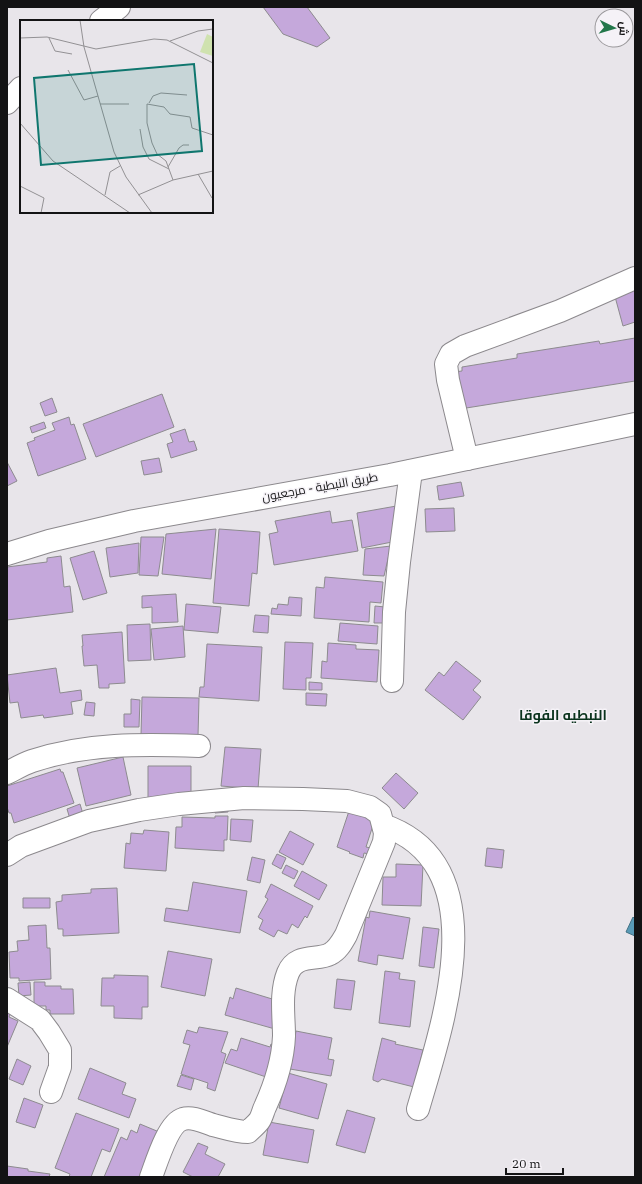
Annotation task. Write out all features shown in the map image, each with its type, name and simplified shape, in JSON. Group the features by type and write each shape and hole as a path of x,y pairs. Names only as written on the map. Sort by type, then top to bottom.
{"street":[{"path":"102,20 119,7"},
{"path":"7,103 20,89"},
{"path":"467,459 448,380 446,364 451,354 465,346 560,311 635,278"},
{"name":"طريق النبطية - مرجعيون","path":"7,554 49,541 134,521 411,471 635,424"},
{"path":"392,681 394,612 411,471"},
{"path":"7,773 31,762 68,752 105,746 199,746"},
{"path":"7,855 21,846 89,821 139,810 178,804 244,798 347,801 370,807 380,814 385,833 384,842 346,935 340,946 326,956 308,958 297,962 289,971 284,992 284,1037 282,1053 270,1096 260,1121 248,1132 237,1132 192,1119 182,1119 173,1127 168,1135 151,1177"},
{"path":"383,825 393,828 408,838 425,851 435,864 445,884 452,920 452,971 436,1046 418,1109"},
{"path":"7,999 40,1020 60,1050 60,1067 51,1092"}],"water":[{"path":"633,917 635,919 635,936 626,932"}],"building":[{"path":"263,7 307,7 330,38 317,47 283,34"},
{"path":"635,287 635,322 623,326 614,293"},
{"path":"635,338 635,381 460,409 454,372 462,371 462,367 517,358 517,354 599,341 600,344"},
{"path":"162,394 174,427 96,457 83,424"},
{"path":"52,398 57,412 45,416 40,403"},
{"path":"69,417 71,425 74,424 86,459 38,476 27,443 35,440 34,438 55,430 52,423"},
{"path":"44,422 46,428 32,433 30,427"},
{"path":"185,429 189,442 194,441 197,450 171,458 167,444 173,442 170,434"},
{"path":"159,458 162,472 144,475 141,461"},
{"path":"7,462 17,481 7,486"},
{"path":"461,482 464,496 439,500 437,486"},
{"path":"402,505 392,542 362,548 357,513"},
{"path":"454,508 455,531 426,532 425,509"},
{"path":"330,511 332,523 352,520 358,551 274,565 269,534 278,532 275,521"},
{"path":"216,529 211,579 162,574 166,534"},
{"path":"219,529 260,532 257,574 252,573 249,606 213,603"},
{"path":"141,537 164,537 158,576 139,575"},
{"path":"139,543 138,573 110,577 106,548"},
{"path":"391,546 384,576 363,575 365,549"},
{"path":"94,551 107,593 83,600 70,558"},
{"path":"61,556 64,587 70,586 73,612 7,620 7,567 47,562 47,558"},
{"path":"325,577 383,582 381,603 370,602 369,622 314,618 316,587 324,588"},
{"path":"176,594 178,622 152,623 152,607 142,608 142,596"},
{"path":"289,597 302,598 301,616 271,614 272,608 277,609 278,604 288,605"},
{"path":"186,604 221,607 218,633 184,630"},
{"path":"375,606 385,607 383,623 374,623"},
{"path":"255,615 269,616 268,633 253,632"},
{"path":"340,623 378,626 377,644 338,641"},
{"path":"150,624 151,660 128,661 127,625"},
{"path":"183,626 185,657 154,660 151,629"},
{"path":"122,632 125,683 109,684 109,688 99,688 97,665 84,666 82,635"},
{"path":"285,642 313,643 311,678 306,678 306,690 283,689"},
{"path":"328,643 356,645 356,649 379,650 377,682 321,678 322,661 327,662"},
{"path":"207,644 262,647 259,701 199,697 200,687 204,687"},
{"path":"456,661 481,681 473,690 481,697 463,720 425,690 439,672 444,676"},
{"path":"56,668 60,693 81,690 82,700 71,702 73,714 44,718 43,715 21,718 18,702 10,703 7,675"},
{"path":"309,682 322,683 322,690 309,690"},
{"path":"306,693 327,694 326,706 306,705"},
{"path":"142,697 199,698 198,736 141,735"},
{"path":"131,699 140,700 139,727 124,727 124,714 131,714"},
{"path":"86,702 95,703 94,716 84,715"},
{"path":"225,747 261,749 258,789 221,786"},
{"path":"123,757 131,795 86,806 77,768"},
{"path":"148,766 191,766 191,799 148,799"},
{"path":"60,769 61,772 63,772 74,803 14,823 11,813 9,813 7,807 7,786"},
{"path":"396,773 418,793 404,809 382,788"},
{"path":"80,804 83,814 70,819 67,809"},
{"path":"214,807 228,807 228,812 215,813"},
{"path":"350,808 375,819 366,847 371,848 369,854 364,853 363,858 337,847"},
{"path":"215,816 228,816 227,840 224,840 224,851 175,848 176,827 182,827 182,817 215,818"},
{"path":"231,819 253,820 251,842 230,840"},
{"path":"144,830 169,832 166,871 124,868 126,843 130,844 131,833 143,834"},
{"path":"290,831 314,844 303,865 279,852"},
{"path":"487,848 504,850 502,868 485,866"},
{"path":"277,854 286,858 281,869 272,864"},
{"path":"252,857 265,860 260,883 247,880"},
{"path":"396,864 423,865 421,906 382,905 383,877 396,877"},
{"path":"286,865 298,871 294,879 282,873"},
{"path":"302,871 327,885 319,900 294,886"},
{"path":"193,882 247,891 240,933 164,921 166,908 188,911"},
{"path":"271,884 313,906 307,918 305,916 298,928 292,924 287,934 278,930 274,937 259,929 263,920 258,917 268,899 265,897"},
{"path":"117,888 119,933 63,936 63,929 58,929 56,902 62,901 62,895 91,893 91,889"},
{"path":"23,898 50,898 50,908 23,908"},
{"path":"370,911 410,918 403,959 378,955 377,965 358,961 366,917 369,918"},
{"path":"46,925 47,948 50,948 51,979 19,981 19,978 10,978 9,952 18,951 17,941 29,940 28,926"},
{"path":"423,927 439,929 434,968 419,966"},
{"path":"168,951 212,959 205,996 161,987"},
{"path":"385,971 400,973 399,979 415,981 410,1027 379,1023"},
{"path":"114,975 148,976 148,1007 142,1007 142,1019 114,1018 114,1006 101,1006 102,978 114,978"},
{"path":"337,979 355,981 351,1010 334,1008"},
{"path":"30,982 31,995 19,996 18,983"},
{"path":"34,982 45,982 45,986 61,986 61,989 73,989 74,1014 50,1014 50,1010 46,1010 46,1006 34,1006"},
{"path":"236,988 282,1002 275,1029 225,1015 230,997 233,999"},
{"path":"7,1009 12,1011 9,1017 18,1021 7,1047"},
{"path":"199,1027 228,1032 221,1052 226,1054 215,1091 207,1088 208,1083 181,1074 190,1045 183,1043 187,1030 197,1033"},
{"path":"296,1031 332,1038 328,1059 334,1060 331,1076 290,1069"},
{"path":"241,1038 270,1047 271,1044 282,1048 272,1079 225,1063 231,1049 237,1051"},
{"path":"382,1038 396,1042 395,1044 423,1050 414,1087 382,1079 378,1082 373,1080"},
{"path":"17,1059 31,1066 23,1085 9,1079"},
{"path":"90,1068 126,1083 122,1094 136,1099 129,1118 78,1099"},
{"path":"288,1073 327,1084 318,1119 279,1108"},
{"path":"181,1075 194,1079 191,1090 177,1086"},
{"path":"24,1098 43,1105 35,1128 16,1122"},
{"path":"347,1110 375,1118 365,1153 336,1145"},
{"path":"76,1113 119,1129 110,1152 102,1149 91,1177 69,1177 70,1174 55,1168"},
{"path":"269,1122 314,1130 308,1163 263,1155"},
{"path":"140,1124 164,1134 146,1177 104,1177 121,1137 127,1140 131,1130 137,1133"},
{"path":"198,1143 208,1147 205,1154 225,1164 218,1177 193,1177 183,1172"},
{"path":"7,1166 50,1174 49,1177 7,1177"}],"district":[{"name":"النبطيه الفوقا","path":"563,715"}]}
